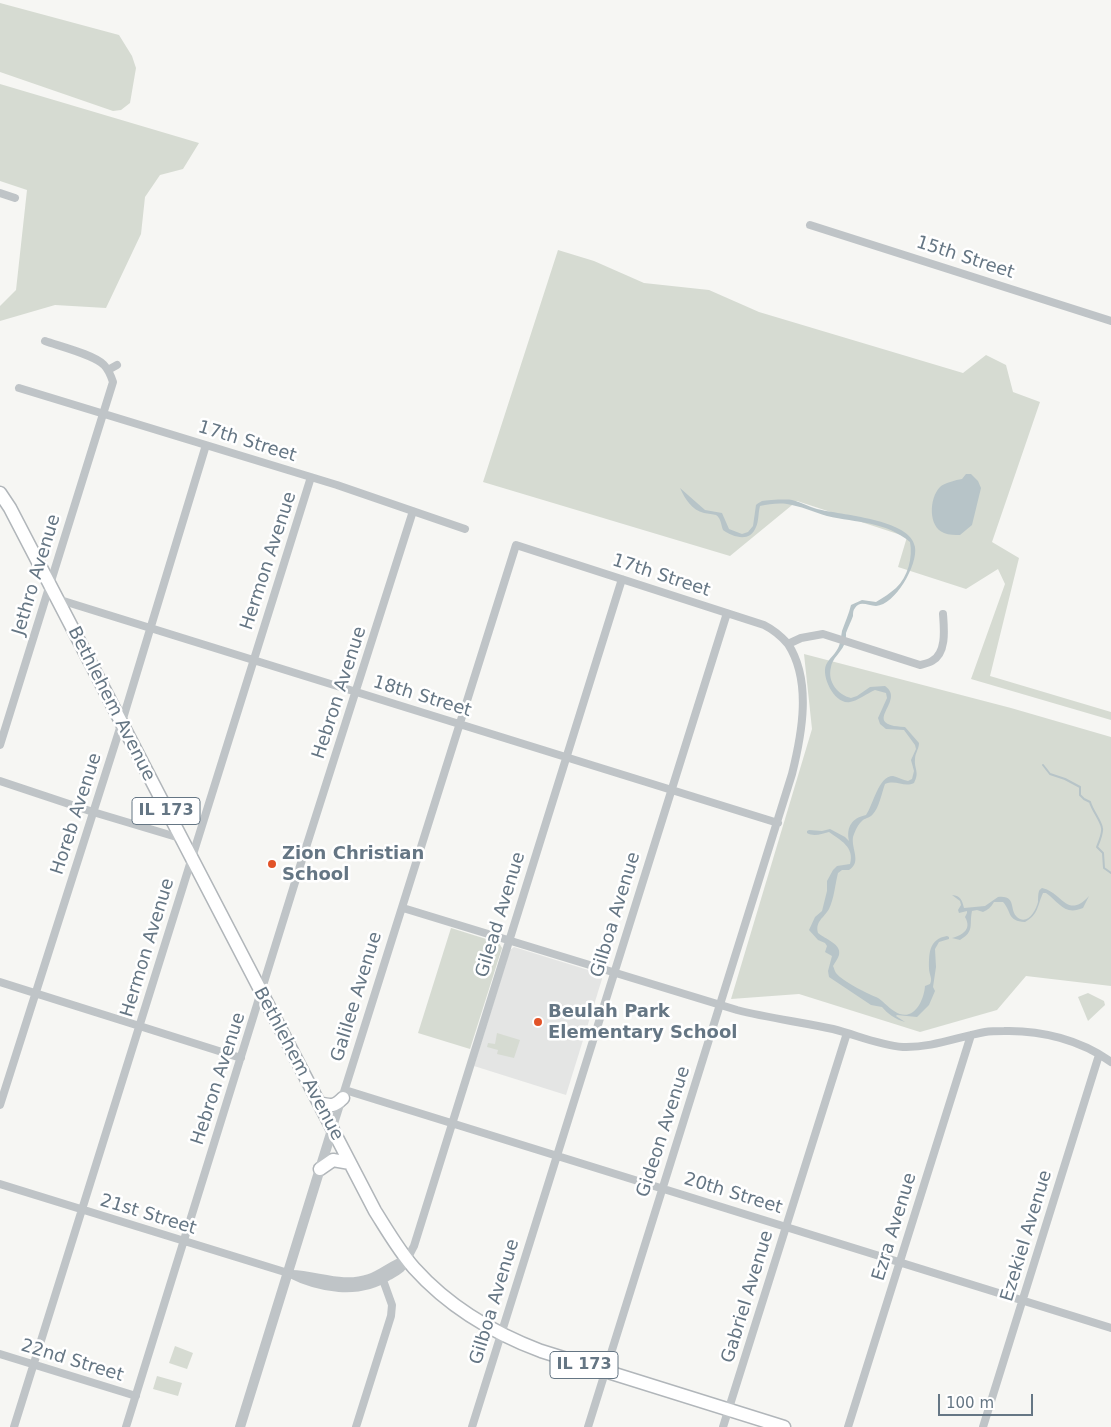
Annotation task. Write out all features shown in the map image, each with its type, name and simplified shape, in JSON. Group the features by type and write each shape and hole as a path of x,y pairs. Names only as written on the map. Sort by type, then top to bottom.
{"main road":[{"name":"Bethlehem Avenue","path":"0,493 10,508 375,1211 407,1258 433,1286 485,1326 541,1352 784,1427"},
{"path":"318,1103 331,1106 336,1105 344,1094"},
{"path":"320,1168 333,1160 350,1163"}],"street":[{"path":"0,193 15,198"},
{"name":"15th Street","path":"810,225 1111,321"},
{"path":"45,342 94,358 103,363 108,370 117,365"},
{"name":"Jethro Avenue","path":"0,745 113,382 108,370"},
{"name":"17th Street","path":"19,388 311,477 465,529"},
{"name":"Horeb Avenue","path":"0,1106 121,725 206,445"},
{"name":"Hermon Avenue","path":"14,1427 311,477"},
{"name":"Hebron Avenue","path":"126,1427 413,511"},
{"name":"17th Street","path":"506,577 516,545 772,629 788,644"},
{"name":"Galilee Avenue","path":"240,1427 506,577"},
{"name":"Gilead Avenue","path":"407,1258 414,1246 622,579"},
{"name":"18th Street","path":"57,599 778,823"},
{"name":"Gilboa Avenue","path":"472,1427 727,613"},
{"path":"788,644 801,638 823,634 920,665 934,660 943,647 943,614"},
{"name":"Gideon Avenue","path":"588,1427 778,823 799,748 803,709 802,692 798,664 788,644"},
{"path":"0,781 180,838"},
{"path":"403,908 720,1005 761,1016 834,1029 876,1042 905,1047 927,1046 986,1031 1037,1033 1060,1038 1082,1046 1111,1062"},
{"path":"0,982 241,1058"},
{"name":"Gabriel Avenue","path":"723,1427 846,1033"},
{"name":"Ezra Avenue","path":"848,1427 971,1035"},
{"name":"Ezekiel Avenue","path":"983,1427 1099,1055"},
{"name":"20th Street","path":"344,1094 452,1123 1111,1328"},
{"name":"21st Street","path":"0,1184 325,1286 346,1288 370,1286 381,1277"},
{"path":"356,1427 391,1316 392,1305 381,1277 396,1262 407,1258"},
{"name":"22nd Street","path":"0,1354 136,1396"}],"shaded area":[{"path":"0,3 119,35 132,56 136,68 130,103 121,110 113,111 0,72"},
{"path":"0,84 199,143 183,169 160,175 145,197 141,234 106,308 55,305 0,321 0,306 16,290 27,190 0,181"},
{"path":"558,250 594,261 644,283 709,290 759,312 963,373 986,355 1006,365 1013,392 1040,402 992,542 1019,558 990,676 1111,712 1111,720 971,679 1005,584 998,569 966,589 898,567 907,537 797,501 730,556 483,482"},
{"path":"966,474 971,474 978,481 981,488 972,525 960,535 950,535 939,530 935,525 932,505 936,492 940,487 962,479"},
{"path":"680,488 705,510 722,513 729,529 742,534 748,532 753,526 756,505 762,501 789,500 817,509 888,524 901,530 911,538 915,547 915,555 904,583 891,599 883,604 876,606 859,604 854,609 846,633 845,644 833,661 830,673 832,683 838,691 851,698 870,687 885,686 890,692 891,698 884,717 885,722 905,727 919,743 915,759 917,776 914,783 907,785 893,782 885,784 875,811 861,822 856,830 853,837 855,863 849,870 842,870 838,873 831,905 817,929 818,933 838,948 839,955 833,966 843,980 878,998 894,1011 907,1015 912,1013 920,1004 925,986 931,982 929,957 933,943 941,938 949,937 949,939 939,942 935,949 936,967 933,987 935,991 929,1005 917,1017 897,1015 905,1022 898,1019 882,1007 871,1005 829,977 828,971 832,956 825,952 827,946 825,943 818,940 809,930 815,917 822,911 827,891 827,881 833,870 837,866 850,864 851,858 846,845 829,832 815,835 807,833 809,830 822,831 830,829 849,841 849,827 857,818 866,815 869,811 876,792 883,781 893,776 908,781 912,779 914,771 911,760 916,749 915,745 904,730 886,729 880,724 878,718 887,698 886,693 875,690 859,699 844,702 834,695 830,689 825,670 827,663 839,646 851,605 862,600 876,602 896,588 904,578 910,560 910,542 881,526 827,516 797,506 784,504 760,506 758,522 753,532 746,537 736,536 723,530 718,516 700,512 692,507"},
{"path":"804,654 1011,708 1111,737 1111,986 1026,976 997,1010 920,1032 799,994 731,999 812,729"},
{"path":"1042,888 1049,890 1070,905 1081,903 1089,896 1083,908 1071,910 1062,907 1046,893 1043,893 1035,913 1025,922 1015,920 1003,902 994,902 983,912 972,911 970,931 965,937 960,940 952,938 963,933 967,928 965,917 967,911 959,913 960,901 952,895 961,899 964,908 985,906 998,897 1004,897 1011,902 1016,916 1023,920 1034,912 1038,902 1039,891"},
{"path":"451,928 499,943 502,948 470,1049 418,1033"},
{"name":"Beulah Park Elementary School","path":"514,947 601,974 602,979 566,1095 474,1066 510,950"},
{"path":"1088,993 1104,1001 1105,1005 1088,1021 1078,997"},
{"path":"497,1033 520,1040 514,1058 497,1054 498,1050 487,1047 488,1043 495,1044"},
{"path":"175,1346 193,1353 187,1369 169,1363"},
{"path":"157,1376 182,1383 178,1396 153,1389"}],"waterway":[{"path":"1043,765 1050,774 1080,787 1080,795 1090,802 1102,828 1097,847 1103,853 1104,868 1111,873"}],"place":[{"name":"Zion Christian School","path":"272,864"},
{"name":"Beulah Park Elementary School","path":"538,1022"}]}
